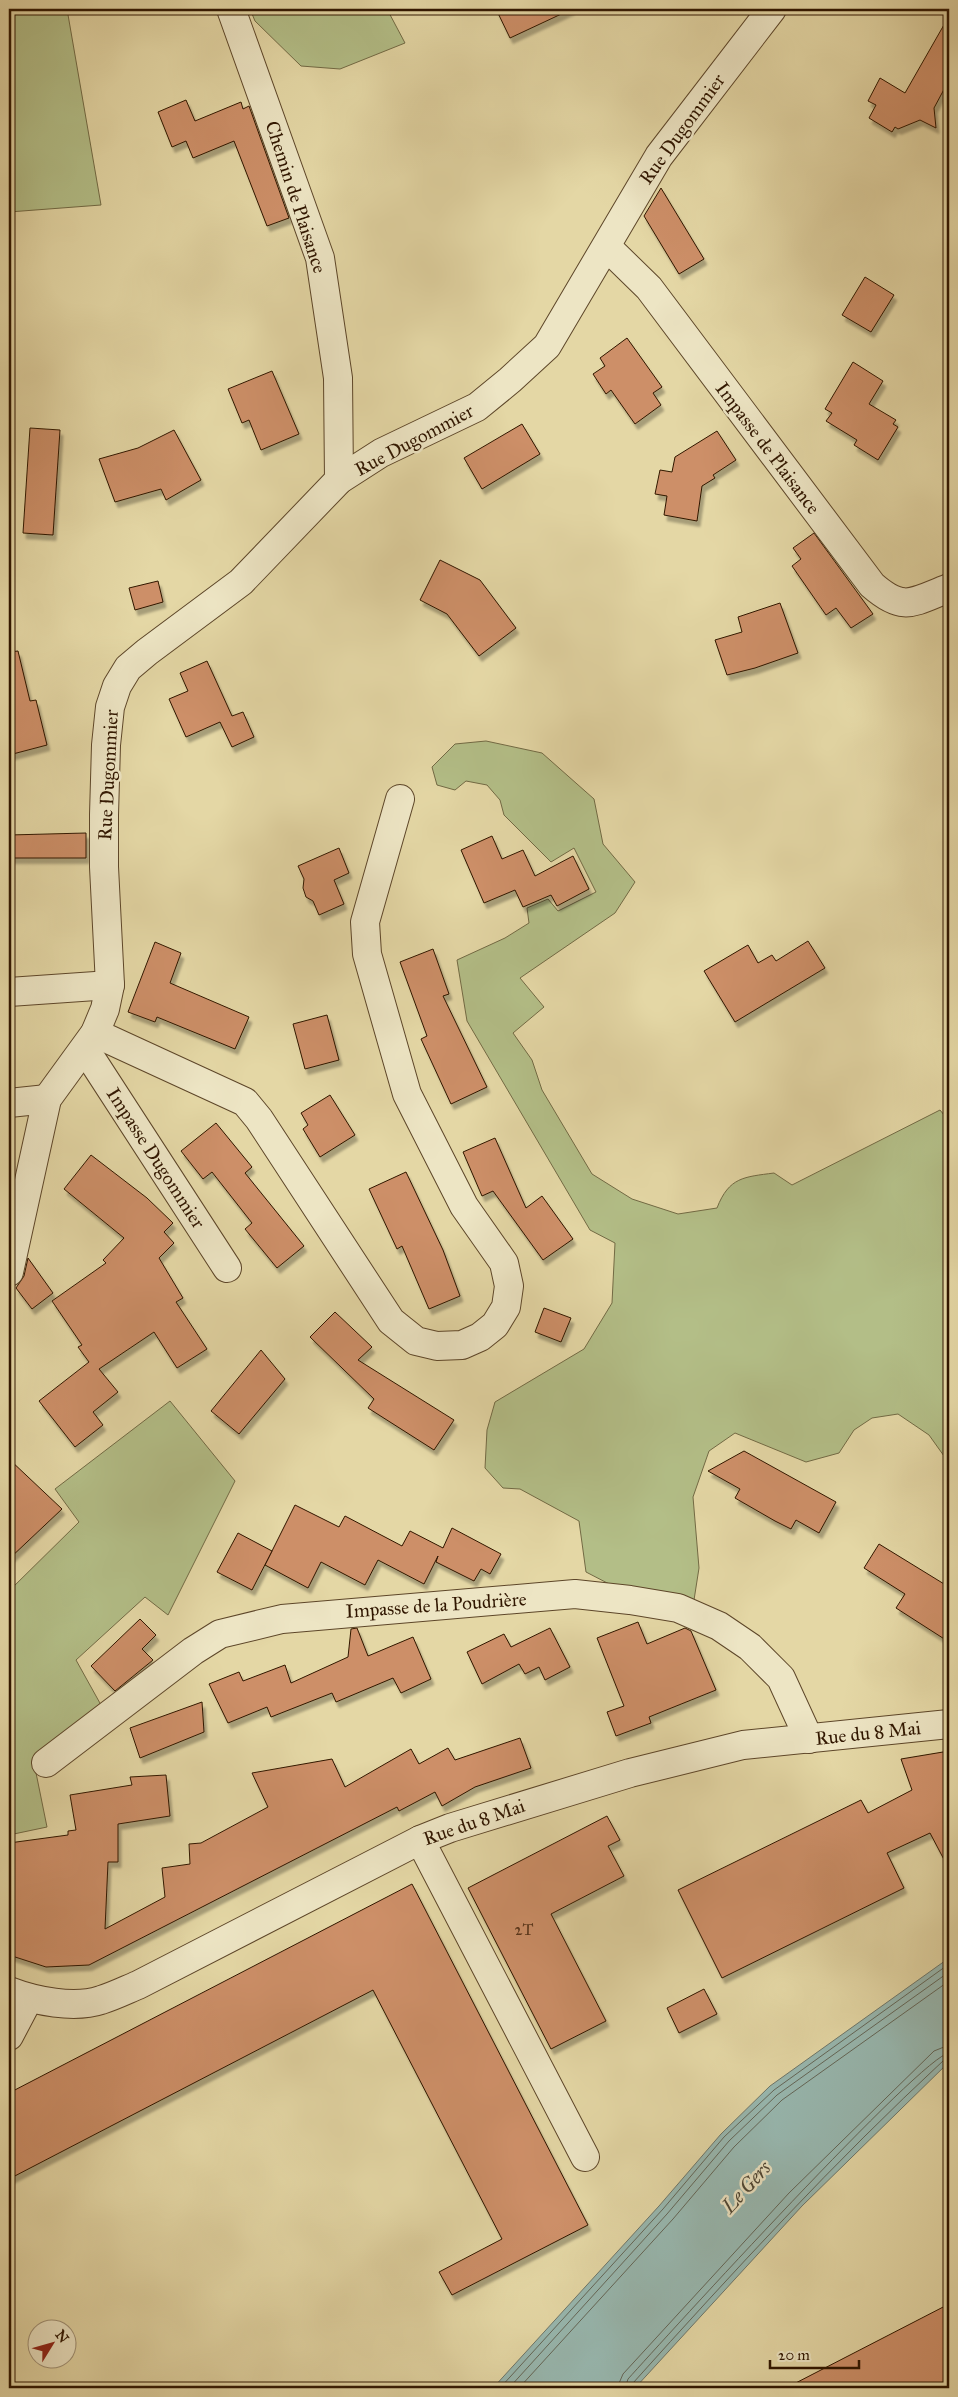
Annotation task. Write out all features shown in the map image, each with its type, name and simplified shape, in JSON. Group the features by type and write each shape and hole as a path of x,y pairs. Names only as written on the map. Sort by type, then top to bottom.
{"street":[{"name":"Chemin de Plaisance","path":"231,9 320,258 338,378 339,480"},
{"name":"Rue Dugommier","path":"9,1272 47,1099 90,1041 105,1009 110,985 104,867 104,815 106,745 110,707 117,686 128,668 147,652 241,582 339,480 382,453 477,407 547,346 659,156 772,9"},
{"name":"Impasse de Plaisance","path":"607,247 649,288 872,586 889,600 908,603 949,588"},
{"path":"90,1041 245,1102 259,1119 391,1321 416,1341 437,1346 462,1345 480,1337 495,1325 506,1307 509,1286 504,1263 464,1206 407,1094 367,954 365,922 400,799"},
{"path":"9,992 110,985"},
{"name":"Impasse Dugommier","path":"90,1041 227,1268"},
{"path":"9,1103 47,1099"},
{"name":"Impasse de la Poudrière","path":"46,1764 193,1652 220,1634 282,1618 575,1594 678,1608 719,1626 750,1647 781,1678 809,1739"},
{"name":"Rue du 8 Mai","path":"19,1995 78,2004 100,2001 138,1985 420,1840 450,1828 630,1773 744,1745 949,1724"},
{"path":"420,1840 585,2157"},
{"path":"9,2036 19,1995"}],"green space":[{"path":"9,9 67,9 101,205 9,212"},
{"path":"250,9 387,9 405,43 340,69 301,66 255,21"},
{"path":"486,741 542,753 594,799 603,844 635,882 615,913 520,978 544,1007 513,1033 532,1060 542,1090 592,1174 632,1199 678,1214 717,1208 732,1184 746,1178 774,1173 792,1185 940,1110 949,1121 949,1463 929,1435 898,1414 872,1418 854,1430 839,1453 806,1462 735,1433 709,1451 693,1497 699,1568 694,1600 615,1587 586,1572 579,1521 520,1489 503,1488 485,1468 487,1430 495,1402 584,1349 612,1303 615,1243 590,1230 467,1021 457,960 505,938 529,923 527,908 548,899 558,911 596,892 574,848 551,862 504,815 500,800 487,785 466,781 455,790 437,785 432,767 455,744"},
{"path":"170,1401 235,1481 168,1615 145,1597 76,1660 101,1705 33,1758 47,1827 9,1835 9,1591 79,1522 55,1489"}],"water":[{"name":"Le Gers","path":"949,1958 949,2062 802,2206 635,2388 493,2388 659,2206 721,2134 770,2086"}],"building":[{"path":"496,9 572,9 510,38"},
{"path":"949,16 949,80 934,108 936,128 920,120 898,129 895,127 892,132 869,118 876,105 868,101 880,78 905,93"},
{"path":"186,100 195,121 241,102 243,109 249,106 289,218 267,226 234,141 193,158 186,141 172,147 158,112"},
{"path":"661,188 704,259 679,274 644,216"},
{"path":"865,277 894,295 871,332 842,315"},
{"path":"627,338 662,387 653,393 661,405 635,424 611,390 606,394 593,374 605,366 600,358"},
{"path":"853,362 883,381 869,404 896,420 893,424 898,427 878,460 854,445 857,440 826,421 832,413 825,409"},
{"path":"272,371 299,434 261,450 249,420 242,423 228,389"},
{"path":"522,424 540,454 482,489 464,458"},
{"path":"30,428 60,430 53,535 23,533"},
{"path":"174,430 201,480 166,500 161,489 115,502 99,459 138,448"},
{"path":"717,431 736,460 713,475 715,478 702,486 697,521 664,515 667,496 655,494 660,470 672,472 675,457"},
{"path":"814,533 873,614 851,628 836,608 826,615 792,566 801,559 793,548"},
{"path":"440,560 480,580 516,628 479,656 447,614 420,600"},
{"path":"158,581 163,602 135,610 129,588"},
{"path":"780,603 798,653 755,668 727,675 715,640 742,632 738,617"},
{"path":"18,651 30,701 36,700 47,745 9,755 9,652"},
{"path":"207,661 232,716 243,712 254,737 232,747 220,722 186,737 169,699 188,691 180,673"},
{"path":"86,833 86,858 9,858 9,835"},
{"path":"492,836 502,859 523,850 535,876 573,856 589,889 557,906 551,895 523,907 515,890 484,903 461,850"},
{"path":"339,848 349,873 334,880 344,904 319,915 313,901 306,897 303,888 304,879 298,866"},
{"path":"808,941 825,968 735,1022 704,971 748,945 758,963 772,955 776,961"},
{"path":"155,942 181,953 170,983 249,1017 235,1049 157,1017 155,1022 128,1012"},
{"path":"433,949 449,994 443,996 487,1087 451,1104 421,1039 427,1036 400,962"},
{"path":"327,1015 339,1060 305,1069 293,1024"},
{"path":"330,1095 355,1135 320,1157 303,1129 308,1125 301,1113"},
{"path":"216,1123 252,1167 245,1173 304,1246 277,1268 245,1229 252,1223 212,1172 203,1179 181,1151"},
{"path":"495,1138 526,1208 542,1196 573,1239 543,1260 493,1191 482,1196 463,1152"},
{"path":"91,1155 147,1198 173,1223 164,1232 174,1243 159,1258 183,1298 176,1302 207,1349 177,1368 154,1332 99,1369 118,1392 93,1412 103,1425 75,1447 39,1401 89,1362 78,1347 82,1345 52,1301 106,1263 103,1260 124,1238 64,1189"},
{"path":"406,1172 443,1250 460,1296 429,1309 402,1246 397,1249 369,1189"},
{"path":"28,1258 53,1293 32,1309 16,1288 24,1276"},
{"path":"544,1308 571,1318 561,1342 535,1332"},
{"path":"335,1312 372,1347 358,1360 454,1420 434,1450 368,1408 374,1399 310,1337"},
{"path":"261,1350 285,1379 239,1434 211,1411"},
{"path":"744,1451 836,1502 819,1533 796,1520 791,1529 775,1521 735,1498 740,1489 708,1471"},
{"path":"9,1459 62,1509 9,1559"},
{"path":"295,1505 339,1527 345,1516 402,1546 410,1531 443,1548 452,1528 501,1554 490,1574 481,1569 474,1581 436,1562 438,1556 424,1584 378,1560 365,1585 321,1562 308,1588 265,1565"},
{"path":"238,1533 272,1551 252,1590 217,1572"},
{"path":"879,1544 949,1587 949,1642 896,1608 905,1594 864,1568"},
{"path":"140,1619 156,1635 142,1649 153,1660 115,1691 91,1666"},
{"path":"638,1622 647,1644 685,1628 691,1631 716,1690 649,1717 651,1723 616,1736 607,1712 624,1706 597,1638"},
{"path":"357,1628 368,1656 413,1637 431,1679 401,1693 393,1678 336,1702 332,1693 271,1717 267,1707 228,1723 209,1684 239,1672 243,1681 285,1665 291,1683 348,1657 351,1629"},
{"path":"550,1628 570,1667 545,1680 539,1667 525,1674 519,1664 482,1684 467,1652 504,1634 511,1647"},
{"path":"202,1702 204,1732 140,1758 130,1728"},
{"path":"520,1738 531,1768 475,1787 442,1806 435,1792 399,1811 397,1807 89,1965 46,1967 9,1955 9,1843 68,1835 68,1831 76,1830 70,1795 132,1785 130,1777 166,1775 170,1816 118,1824 118,1862 108,1862 105,1929 165,1897 162,1868 190,1864 189,1844 201,1843 268,1807 252,1773 332,1759 345,1787 411,1749 419,1764 448,1748 455,1760"},
{"path":"949,1751 949,1869 930,1833 887,1853 904,1888 722,1978 678,1890 861,1800 868,1813 912,1790 901,1759"},
{"path":"607,1816 620,1840 608,1846 624,1876 551,1914 606,2021 551,2049 468,1888"},
{"path":"412,1884 588,2225 452,2295 439,2272 502,2239 373,1990 9,2179 9,2093"},
{"path":"704,1989 717,2014 679,2033 667,2008"},
{"path":"949,2304 949,2388 786,2388"}]}
